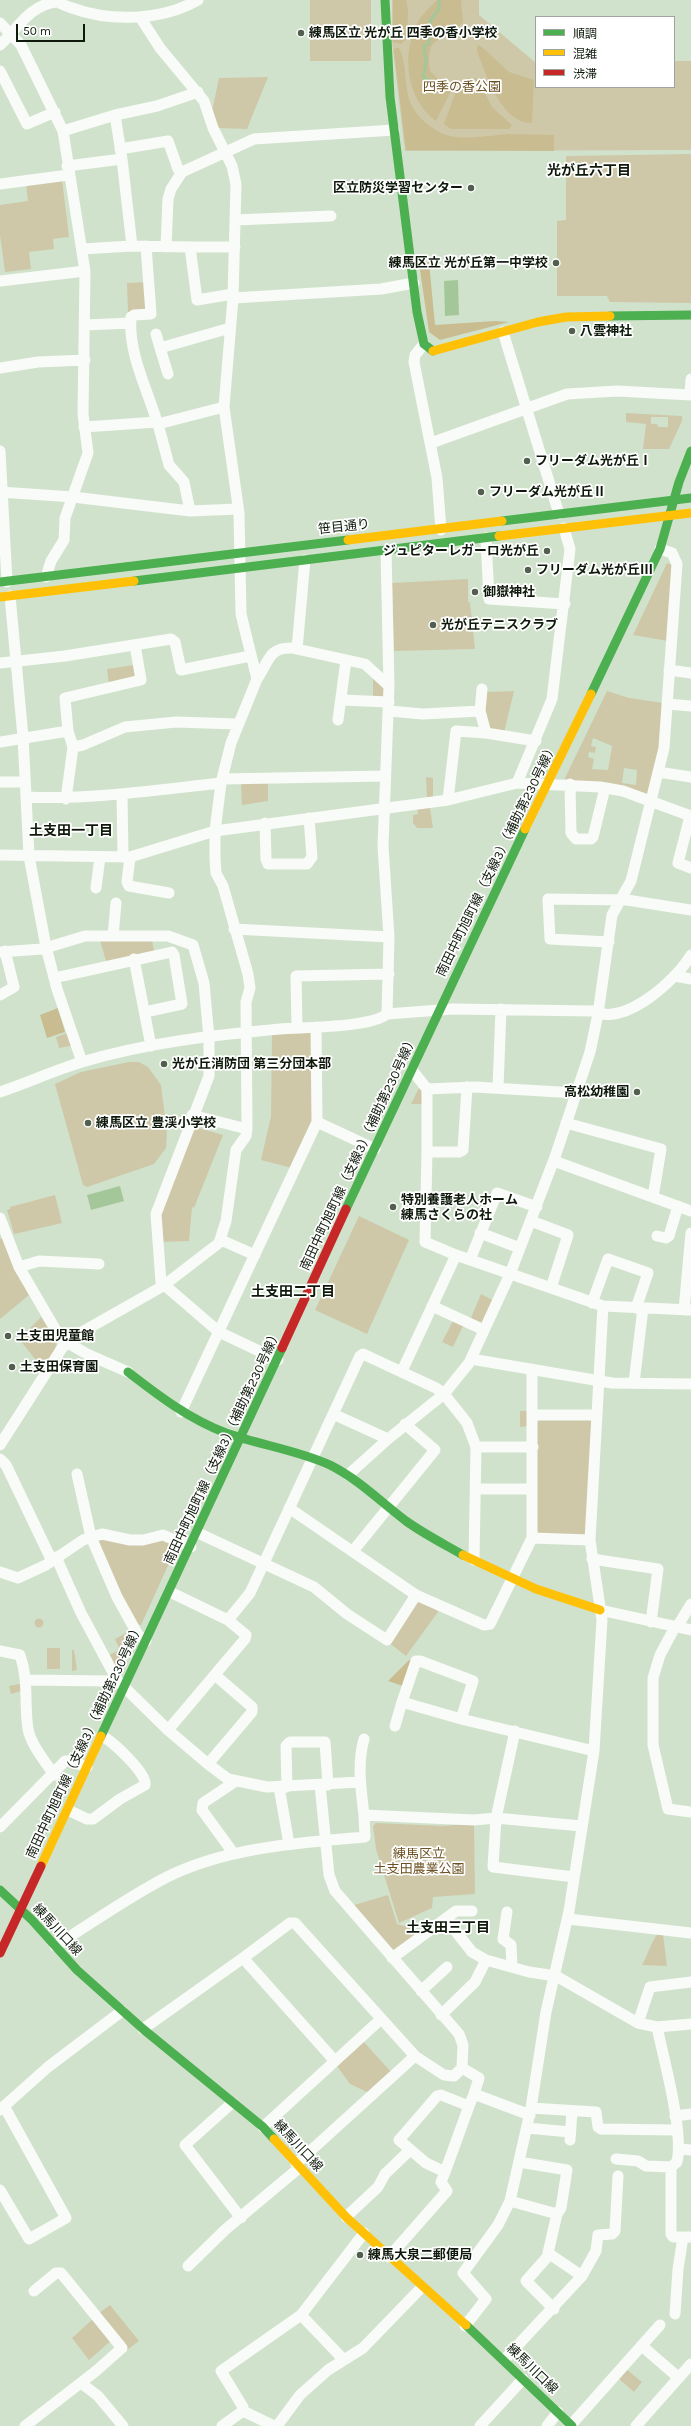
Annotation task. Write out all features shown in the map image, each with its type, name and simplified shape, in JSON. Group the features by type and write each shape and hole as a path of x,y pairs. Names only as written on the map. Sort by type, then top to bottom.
{"main road":[{"path":"385,0 385,47 394,130 414,283 424,344 433,351 566,317 691,315"},
{"name":"南田中町旭町線（支線3）（補助第230号線）","path":"0,1953 198,1533 440,1010 660,549 671,517 673,501 691,451"},
{"path":"671,517 691,498"},
{"name":"笹目通り","path":"3,582 240,552 441,530 691,498"},
{"path":"5,597 564,528 671,517 691,513"},
{"path":"128,1372 181,1412 213,1428 313,1458 348,1476 436,1541 546,1595 600,1610"},
{"name":"練馬川口線","path":"0,1890 21,1909 77,1970 122,2011 263,2127 346,2217 504,2360 571,2426"}],"street":[{"path":"0,45 24,18 49,3 56,1 99,16 140,17 165,12 198,0"},
{"path":"140,17 160,48 204,101 213,128 232,166 236,184 233,296 224,407 238,509 240,614 257,679"},
{"path":"0,23 21,45 63,131 68,171 85,271 84,427 87,456 65,518 64,540 51,561 46,577"},
{"path":"0,71 27,124 55,112"},
{"path":"63,131 115,115 157,106 198,92"},
{"path":"115,115 132,246"},
{"path":"166,247 168,199 171,189 182,172 225,154 254,139 394,130"},
{"path":"0,184 68,171 168,141 178,169 182,172"},
{"path":"235,220 331,216"},
{"path":"82,249 132,246 235,247"},
{"path":"146,246 151,314 134,315 131,317 135,357 169,463 184,482 190,512"},
{"path":"190,247 197,300 233,296 381,289 414,283"},
{"path":"0,281 85,271"},
{"path":"85,325 131,323"},
{"path":"160,348 230,328"},
{"path":"503,332 559,514"},
{"path":"156,334 168,374"},
{"path":"424,344 415,356 414,362 437,478 441,530"},
{"path":"0,368 38,362 84,360"},
{"path":"431,443 567,394 617,391 691,395 691,379"},
{"path":"84,427 157,423 224,407"},
{"path":"0,451 3,582"},
{"path":"0,492 73,497 190,512 238,509"},
{"path":"517,783 536,741 552,698 565,604 570,549 564,528"},
{"path":"486,538 489,599 565,604"},
{"path":"348,1476 388,1438 444,1394 471,1359 510,1274 554,1161 590,1052 598,1014 612,915 631,881 664,748 677,564 672,553 660,549"},
{"path":"386,550 389,706 384,776 383,846 389,937 387,1014"},
{"path":"297,649 305,560"},
{"path":"5,597 16,662 23,737 29,856 46,947 54,978 82,1062"},
{"path":"0,663 174,640 180,670 250,656"},
{"path":"66,799 73,747 68,731 65,698 141,680 135,645"},
{"path":"2,1438 66,1343 114,1312 163,1286 221,1240 226,1221 236,1150 246,1136 247,1129 246,1002 250,988 248,974 223,886 216,873 215,831 222,781 238,724 257,679 273,652 282,648 297,649 365,664 389,686"},
{"path":"338,720 346,660"},
{"path":"669,670 691,673"},
{"path":"482,689 480,711 486,733"},
{"path":"341,700 389,706 423,714 480,711"},
{"path":"667,704 691,706"},
{"path":"73,747 83,745 125,727 176,722 238,724"},
{"path":"0,742 23,737 68,731"},
{"path":"448,800 456,731 486,733 536,741"},
{"path":"658,772 691,777"},
{"path":"26,797 66,799 122,794 222,781 384,776"},
{"path":"0,782 25,782"},
{"path":"0,855 127,857 215,831 265,823 448,800 517,783 570,784 623,791 691,816 678,863 691,868"},
{"path":"570,784 571,833 576,839 591,839 593,837 605,788"},
{"path":"122,794 129,886 169,893"},
{"path":"265,823 266,859 268,864 307,864 312,857 309,818"},
{"path":"96,888 100,857"},
{"path":"609,942 550,939 547,901 549,898 621,900 691,910"},
{"path":"113,936 116,903"},
{"path":"234,929 389,937"},
{"path":"0,995 14,987 3,952 42,949 85,936 172,936 193,945 204,983 209,1038 209,1076 192,1115 156,1214 163,1286 219,1332 278,1360"},
{"path":"54,978 168,952 174,956 176,963 182,1004 144,1012"},
{"path":"0,1092 82,1062 151,1046 247,1033 339,1026 381,1018 387,1014 440,1010 501,1009 593,1011 606,1016 633,1009 675,976 691,955"},
{"path":"134,960 151,1046"},
{"path":"297,1028 296,976 389,974"},
{"path":"675,976 691,979"},
{"path":"498,1088 501,1009"},
{"path":"181,1412 317,1122 316,1027"},
{"path":"412,1070 427,1089 426,1242 456,1255 598,1304 688,1310 691,1233"},
{"path":"427,1089 467,1087 576,1093"},
{"path":"427,1152 460,1152 463,1150 467,1087"},
{"path":"192,1115 247,1129"},
{"path":"317,1122 375,1149"},
{"path":"566,1123 661,1149 653,1197"},
{"path":"554,1161 691,1212"},
{"path":"470,1260 497,1193 537,1207"},
{"path":"657,1236 666,1238 669,1236 678,1206"},
{"path":"0,1218 19,1267 61,1339 66,1343 128,1372"},
{"path":"531,1221 568,1235 551,1288"},
{"path":"480,1233 520,1248"},
{"path":"221,1240 255,1256"},
{"path":"402,1371 456,1255"},
{"path":"465,2326 486,2299 463,2273 498,2225 510,2201 531,2112 546,2012 556,1976 568,1919 581,1826 594,1751 602,1620 590,1540 597,1415 598,1304 608,1259 648,1273 640,1308 634,1384"},
{"path":"19,1267 39,1261 99,1264"},
{"path":"432,1306 484,1330"},
{"path":"228,1620 250,1593 262,1563 334,1414 360,1356 363,1354 402,1371 444,1394 467,1423 476,1447 474,1560"},
{"path":"471,1359 598,1381 634,1384 691,1384"},
{"path":"289,1508 416,1595 484,1626 490,1624 532,1538 532,1369"},
{"path":"334,1414 388,1438"},
{"path":"532,1415 597,1415"},
{"path":"353,1551 390,1508 435,1450 405,1424"},
{"path":"476,1447 533,1447"},
{"path":"0,1459 6,1465 81,1614 116,1677 124,1688 168,1730 228,1779 283,1787 360,1782"},
{"path":"77,1474 91,1537 116,1597 138,1635 146,1641"},
{"path":"476,1489 532,1489"},
{"path":"198,1533 314,1587 347,1614 387,1640 416,1595"},
{"path":"0,1572 18,1578 54,1559 66,1549 91,1537 102,1534 130,1540 143,1540 163,1535 191,1547"},
{"path":"532,1538 590,1540"},
{"path":"592,1559 658,1569 651,1622"},
{"path":"168,1730 245,1639 245,1632 228,1620 170,1592"},
{"path":"691,1604 660,1655 652,1678 652,1745 668,1809 691,1812"},
{"path":"600,1610 691,1630"},
{"path":"0,1651 20,1655 27,1680 28,1729 31,1739 54,1775"},
{"path":"395,1726 416,1661 420,1661 473,1681 462,1719"},
{"path":"208,1764 252,1712 252,1707 215,1675"},
{"path":"27,1680 109,1681 116,1677"},
{"path":"402,1702 462,1719 594,1751"},
{"path":"515,1731 496,1818 492,1865 494,1868 574,1877"},
{"path":"68,1810 87,1819 93,1819 120,1799 145,1785 144,1777 116,1746 102,1736"},
{"path":"55,1946 167,1877 196,1865 234,1854 289,1844 365,1837 360,1782 361,1749 364,1739"},
{"path":"143,2029 290,1923 295,1923 415,2056 444,2075 454,2076 462,2068 463,2041 334,1891 329,1874 326,1840 324,1785 325,1742 290,1742 286,1746 283,1787 289,1844"},
{"path":"0,1827 68,1760 87,1768"},
{"path":"234,1854 202,1810 202,1806 204,1803 236,1781"},
{"path":"364,1815 474,1820 496,1818 581,1826"},
{"path":"392,1958 456,1911 472,1911"},
{"path":"507,1912 503,1939 511,1945 512,1967"},
{"path":"446,1919 472,1952 486,1960 556,1976 638,2022 657,2027 691,2024"},
{"path":"568,1919 691,1933"},
{"path":"242,1958 334,2060"},
{"path":"441,2015 475,1982 486,1960"},
{"path":"421,1991 447,1967"},
{"path":"638,2022 650,1987 691,1982"},
{"path":"0,2190 29,2239 66,2218 2,2108 48,2067 122,2011"},
{"path":"263,2127 334,2060 381,2019"},
{"path":"616,2159 638,2161 646,2166 671,2167 677,2162 679,2149 675,2116 657,2027"},
{"path":"188,2266 298,2166 415,2056"},
{"path":"389,2257 447,2190 441,2182 479,2078 462,2068"},
{"path":"474,2094 531,2112 596,2112 598,2127 601,2129 676,2130"},
{"path":"445,2172 426,2163 400,2142 400,2137 418,2120 437,2096 441,2095 469,2106"},
{"path":"232,2103 185,2145 241,2218"},
{"path":"527,2128 570,2136 572,2111"},
{"path":"675,2116 691,2114"},
{"path":"679,2149 691,2150"},
{"path":"346,2217 378,2187 385,2174 410,2150"},
{"path":"519,2162 567,2170 561,2208 557,2214 548,2250 549,2255 526,2281 554,2309"},
{"path":"671,2167 671,2234 673,2237 687,2237 678,2269 676,2314"},
{"path":"504,2360 554,2309 582,2276 596,2251 598,2235 612,2234 616,2231 618,2176"},
{"path":"510,2201 557,2214"},
{"path":"243,2411 243,2407 221,2371 301,2315 364,2233"},
{"path":"549,2255 582,2276"},
{"path":"26,2426 120,2351 120,2345 61,2273 56,2273 34,2291"},
{"path":"277,2426 300,2395 328,2370 379,2334 422,2287"},
{"path":"301,2315 344,2360"},
{"path":"571,2426 660,2325"},
{"path":"642,2346 679,2378"},
{"path":"636,2426 691,2364"},
{"path":"480,2426 523,2379"},
{"path":"81,2382 98,2396 123,2426"},
{"path":"222,2426 243,2411"},
{"path":"243,2411 274,2426"},
{"path":"547,2426 558,2412"}],"green space":[{"path":"310,0 371,0 371,61 310,61"},
{"name":"四季の香公園","path":"392,0 479,0 479,15 535,62 535,88 675,88 675,61 691,61 691,150 405,151 392,42"},
{"path":"393,0 406,0 408,9 407,38 401,44 393,42"},
{"path":"437,0 461,0 463,22 449,34 437,40 430,50 430,71 443,84 453,87 436,121 426,112 413,91 408,65 411,38 416,26 422,15"},
{"path":"477,45 482,47 509,72 534,80 532,123 521,121 503,107 490,84 477,51"},
{"path":"395,48 399,48 404,61 407,90 414,110 424,121 436,130 450,136 463,137 508,134 554,135 554,151 406,150 394,50"},
{"path":"268,77 247,129 218,128 212,111 219,78"},
{"path":"468,78 478,79 492,107 512,125 509,129 451,129 444,124 459,83"},
{"path":"691,154 691,303 610,302 607,296 557,296 557,221 566,220 566,156"},
{"path":"62,179 69,237 53,239 54,249 29,252 31,269 5,272 0,235 0,205 28,201 26,184"},
{"path":"429,262 435,325 495,321 509,322 440,340 429,332 419,263"},
{"path":"147,282 149,312 128,313 127,283"},
{"path":"626,413 682,416 682,421 669,449 643,449 646,424 626,422","holes":["651,417 668,417 668,427 658,427 657,424 651,424"]},
{"path":"667,563 672,565 668,641 633,635"},
{"name":"光が丘テニスクラブ","path":"468,579 468,602 470,602 475,649 394,651 392,583"},
{"path":"134,665 137,676 109,684 107,669"},
{"path":"373,677 385,690 385,698 373,699"},
{"path":"514,691 504,733 487,730 482,711 486,692"},
{"path":"607,691 629,698 663,703 660,748 648,794 610,783 604,784 568,781 565,778","holes":["593,738 612,746 608,770 592,769 594,759 588,757 589,752 595,753 596,747 591,746","624,768 637,770 636,785 622,783"]},
{"path":"426,777 433,778 433,798 427,798"},
{"path":"241,783 268,783 268,801 242,805"},
{"path":"417,808 430,808 433,828 417,828 413,823 413,815 418,814"},
{"path":"100,940 152,940 154,951 106,961"},
{"path":"58,1008 65,1032 47,1038 40,1015"},
{"path":"310,1032 314,1036 314,1120 292,1168 261,1160 271,1116 272,1034"},
{"path":"67,1033 71,1046 59,1048 56,1037"},
{"path":"129,1062 139,1062 148,1067 161,1085 167,1133 166,1148 154,1164 87,1187 83,1185 55,1084 81,1072"},
{"path":"420,1086 422,1090 422,1104 411,1104"},
{"path":"192,1126 223,1135 194,1208 192,1207 189,1241 160,1242 159,1212"},
{"path":"55,1195 62,1223 14,1234 7,1210 10,1209 10,1207"},
{"path":"359,1216 409,1240 367,1334 315,1310"},
{"path":"2,1238 29,1295 0,1319 0,1239"},
{"path":"481,1294 493,1300 481,1326 470,1320"},
{"path":"41,1317 52,1333 56,1343 53,1353 43,1369 19,1339"},
{"path":"454,1319 464,1324 453,1347 442,1342"},
{"path":"520,1411 528,1411 528,1426 520,1427"},
{"path":"540,1419 588,1419 592,1422 587,1532 584,1535 540,1535 537,1531 537,1422"},
{"path":"98,1538 160,1539 175,1544 176,1548 141,1625 135,1624 96,1543"},
{"path":"415,1601 436,1608 438,1612 406,1656 388,1642"},
{"path":"39,1618 44,1623 39,1628 34,1623"},
{"path":"130,1631 131,1643 120,1667 115,1667 109,1655 120,1650 115,1639"},
{"path":"47,1648 60,1648 60,1669 47,1669"},
{"path":"72,1650 74,1650 77,1670 72,1671"},
{"path":"409,1660 412,1661 403,1686 388,1681"},
{"path":"24,1683 24,1690 11,1694 9,1686"},
{"name":"練馬区立 土支田農業公園","path":"376,1823 444,1826 474,1823 475,1894 433,1897 432,1908 399,1923 376,1849 373,1826"},
{"path":"388,1895 397,1924 415,1929 419,1934 392,1956 351,1906"},
{"path":"658,1934 663,1934 667,1966 642,1965 656,1936"},
{"path":"363,2041 392,2073 369,2093 350,2084 337,2066"},
{"path":"110,2305 139,2341 127,2350 98,2314"},
{"path":"94,2318 113,2339 89,2360 72,2338"},
{"path":"626,2369 642,2382 634,2392 618,2378"}],"shaded area":[{"path":"458,280 459,315 445,316 444,281"},
{"path":"120,1186 124,1201 91,1210 87,1195"}],"waterway":[{"path":"431,86 433,82 423,77 426,63 424,47 429,43 430,21 439,9 439,1"}],"traffic: fast":[{"path":"385,0 390,97 417,312 424,344 433,351"},
{"path":"610,316 691,315"},
{"path":"591,694 660,549 679,482 691,451"},
{"path":"502,521 691,498"},
{"path":"134,581 499,536"},
{"path":"0,582 348,540"},
{"path":"346,1209 525,829"},
{"path":"101,1736 282,1348"},
{"path":"128,1372 151,1390 187,1414 212,1427 239,1437 305,1455 330,1465 360,1484 413,1526 463,1555"},
{"path":"0,1890 32,1920 77,1970 143,2029 263,2127 274,2139"},
{"path":"466,2325 572,2426"}],"traffic: slow":[{"path":"433,351 538,322 566,317 610,316"},
{"path":"499,536 691,513"},
{"path":"348,540 502,521"},
{"path":"0,597 134,581"},
{"path":"525,829 591,694"},
{"path":"463,1555 536,1589 600,1610"},
{"path":"41,1866 101,1736"},
{"path":"274,2139 346,2217 466,2325"}],"traffic: jam":[{"path":"282,1348 346,1209"},
{"path":"0,1953 41,1866"}],"place":[{"name":"練馬区立 光が丘 四季の香小学校","path":"301,33"},
{"name":"区立防災学習センター","path":"471,188"},
{"name":"練馬区立 光が丘第一中学校","path":"556,263"},
{"name":"八雲神社","path":"572,331"},
{"name":"フリーダム光が丘Ⅰ","path":"527,461"},
{"name":"フリーダム光が丘Ⅱ","path":"481,492"},
{"name":"ジュピターレガーロ光が丘","path":"547,551"},
{"name":"フリーダム光が丘Ⅲ","path":"528,570"},
{"name":"御嶽神社","path":"475,592"},
{"name":"光が丘テニスクラブ","path":"433,625"},
{"name":"光が丘消防団 第三分団本部","path":"164,1064"},
{"name":"高松幼稚園","path":"637,1092"},
{"name":"練馬区立 豊渓小学校","path":"88,1123"},
{"name":"特別養護老人ホーム 練馬さくらの社","path":"393,1207"},
{"name":"土支田児童館","path":"8,1336"},
{"name":"土支田保育園","path":"12,1367"},
{"name":"練馬大泉二郵便局","path":"360,2255"}],"district":[{"name":"光が丘六丁目","path":"589,171"},
{"name":"土支田一丁目","path":"71,831"},
{"name":"土支田二丁目","path":"293,1292"},
{"name":"土支田三丁目","path":"448,1928"}]}
